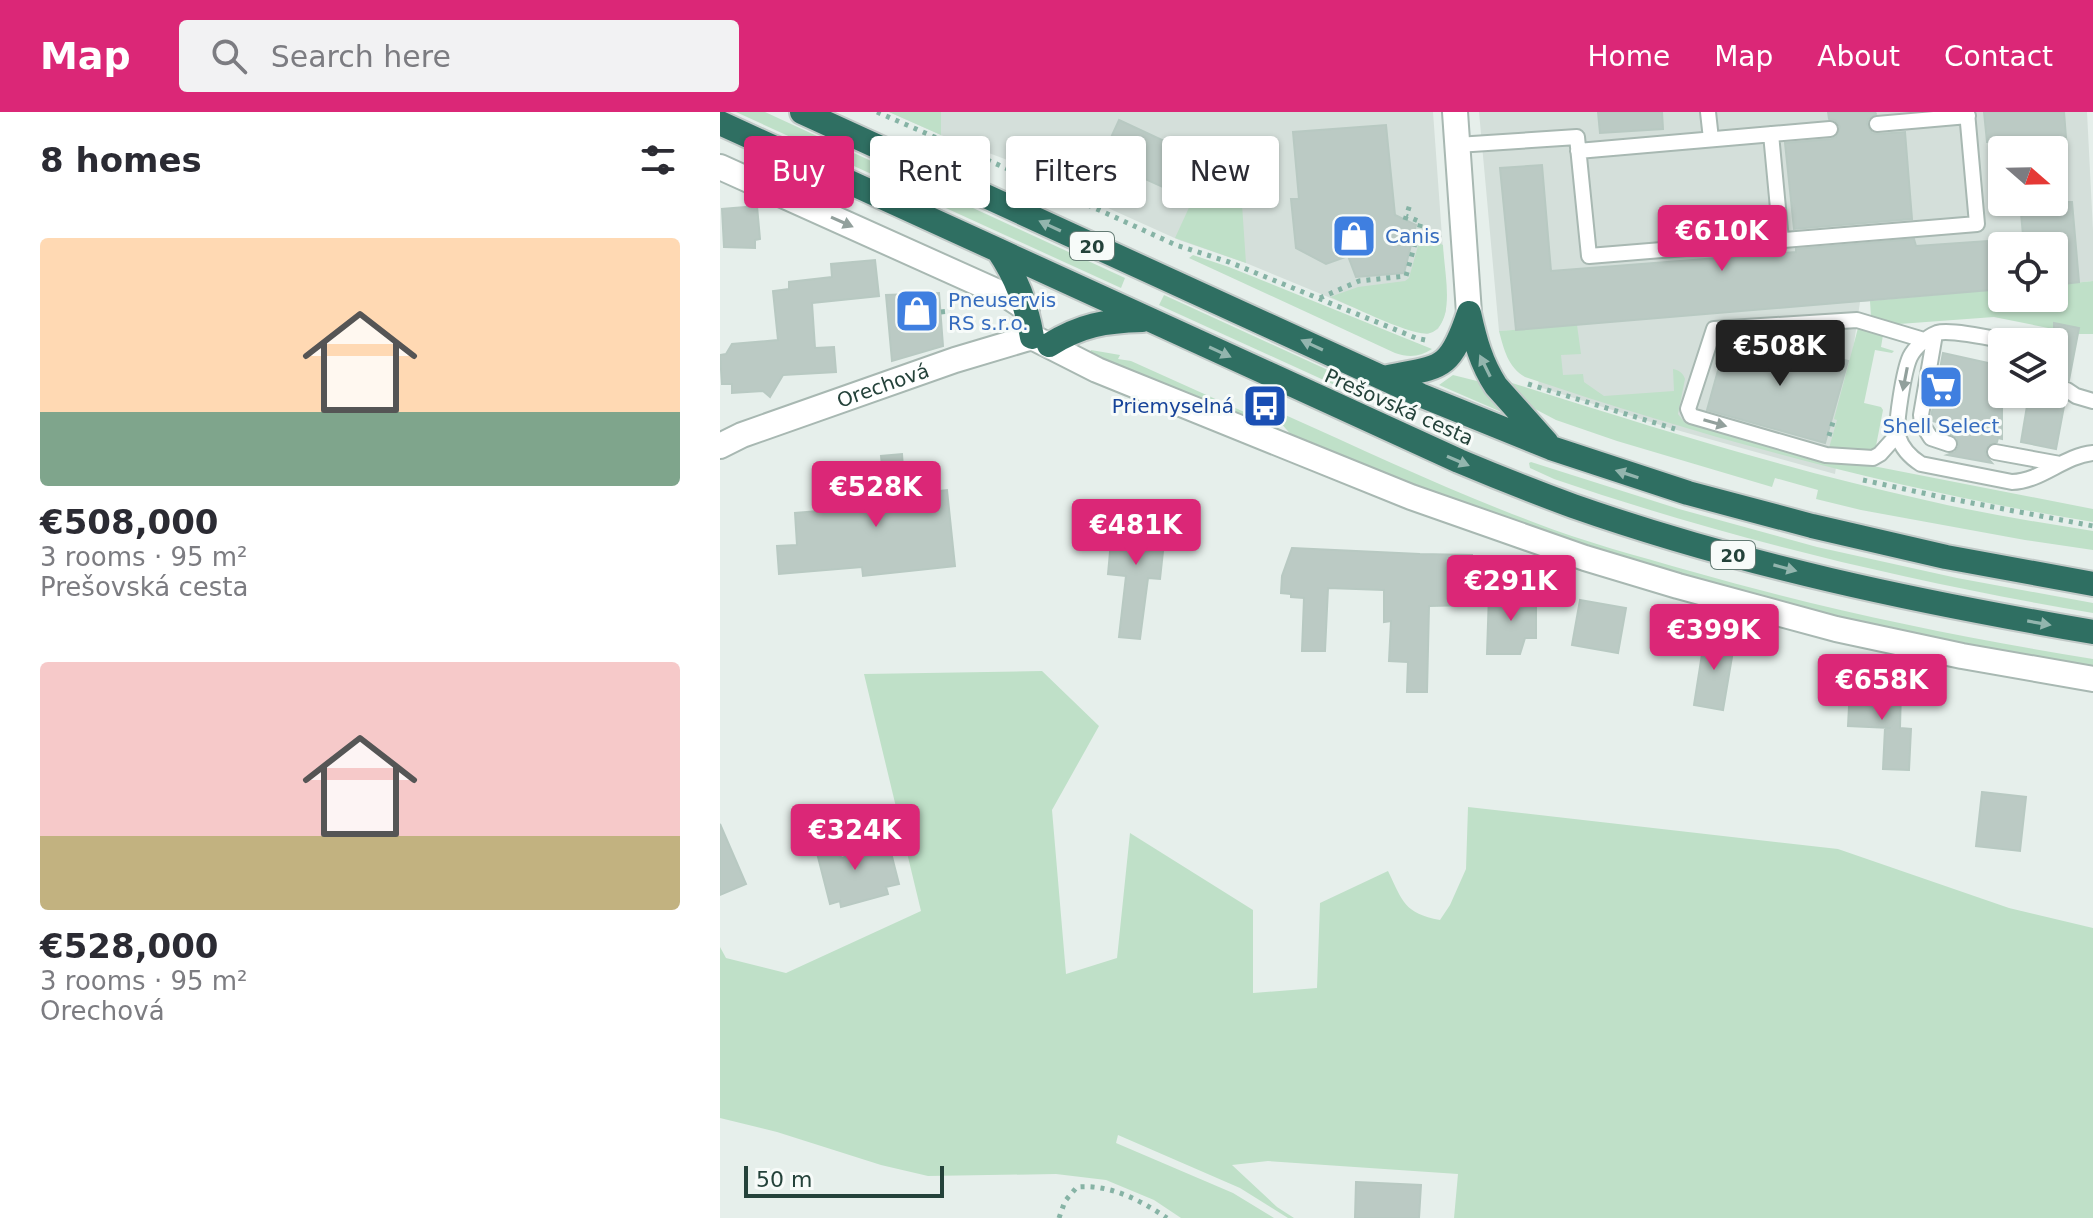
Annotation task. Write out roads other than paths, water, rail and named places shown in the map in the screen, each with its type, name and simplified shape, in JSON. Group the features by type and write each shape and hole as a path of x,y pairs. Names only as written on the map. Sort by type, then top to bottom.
{"highway":[{"name":"Prešovská cesta","path":"802,112 1383,378 1551,448 1688,493 1812,526 1946,557 2087,580"},
{"name":"Prešovská cesta","path":"720,123 1459,461 1573,506 1726,553 1839,582 1952,607 2093,632"},
{"path":"998,250 1010,268 1040,341 1084,326 1117,320 1149,319"},
{"path":"1383,378 1440,365 1457,347 1469,313"},
{"path":"1469,313 1477,349 1496,386 1551,448"}],"street":[{"path":"1455,112 1469,313"},
{"path":"720,167 1009,297 1027,309"},
{"path":"1040,341 1097,370 1411,497 1585,558 1836,629 1962,656 2093,679"},
{"name":"Orechová","path":"720,446 742,435 899,380 1040,341"}],"lane":[{"path":"1708,112 1711,139"},
{"path":"1457,145 1577,137 1589,256 1977,224 1968,114 1877,124"},
{"path":"1578,151 1830,129"},
{"path":"1771,134 1781,240"},
{"path":"1898,434 1873,458 1826,455 1695,417 1688,409 1714,329 1857,320 1930,337 1948,333 1988,339"},
{"path":"1930,337 1909,358 1897,420 1898,434 1911,458 1921,464 2024,482 2083,454 2093,453"},
{"path":"1930,337 1922,424 1931,438 1949,444"},
{"path":"2068,391 2093,401"},
{"path":"1995,452 2060,464"}],"place":[{"name":"Canis","path":"1354,236"},
{"name":"Pneuservis RS s.r.o.","path":"917,311"},
{"name":"Shell Select","path":"1941,387"},
{"name":"Priemyselná","path":"1265,406"}]}
